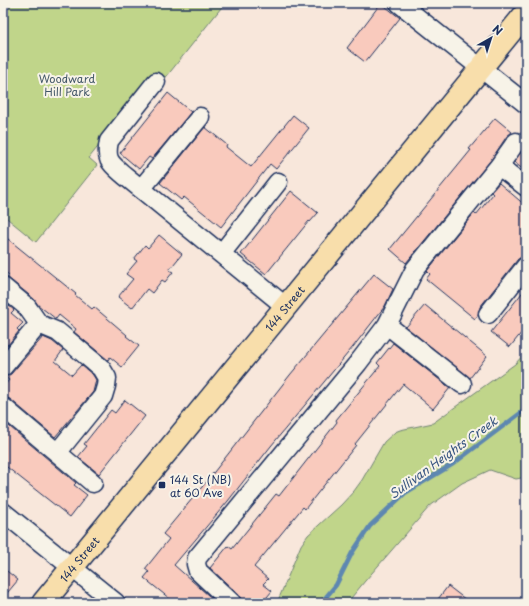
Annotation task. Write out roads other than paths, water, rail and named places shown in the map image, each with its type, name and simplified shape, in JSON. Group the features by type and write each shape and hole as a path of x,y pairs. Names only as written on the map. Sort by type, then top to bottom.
{"main road":[{"name":"144 Street","path":"43,603 526,13"}],"street":[{"path":"399,3 526,104"},
{"path":"156,82 109,141 106,153 108,158 115,167 141,189 285,306"},
{"path":"141,189 200,117"},
{"path":"232,603 198,571 196,564 197,558 358,363 387,325 415,269 499,166 516,142"},
{"path":"499,166 526,187"},
{"path":"221,254 278,182"},
{"path":"488,314 526,266"},
{"path":"3,287 27,307 39,324 58,332 101,368 107,378 103,396 57,453"},
{"path":"3,367 39,324"},
{"path":"387,325 462,384"},
{"path":"3,407 93,483"},
{"path":"3,512 116,603"}],"waterway":[{"name":"Sullivan Heights Creek","path":"321,603 336,585 352,553 370,526 405,493 453,464 526,409"}],"place":[{"name":"144 St (NB) at 60 Ave","path":"162,485"}],"park label":[{"name":"Woodward Hill Park","path":"67,84"}]}
